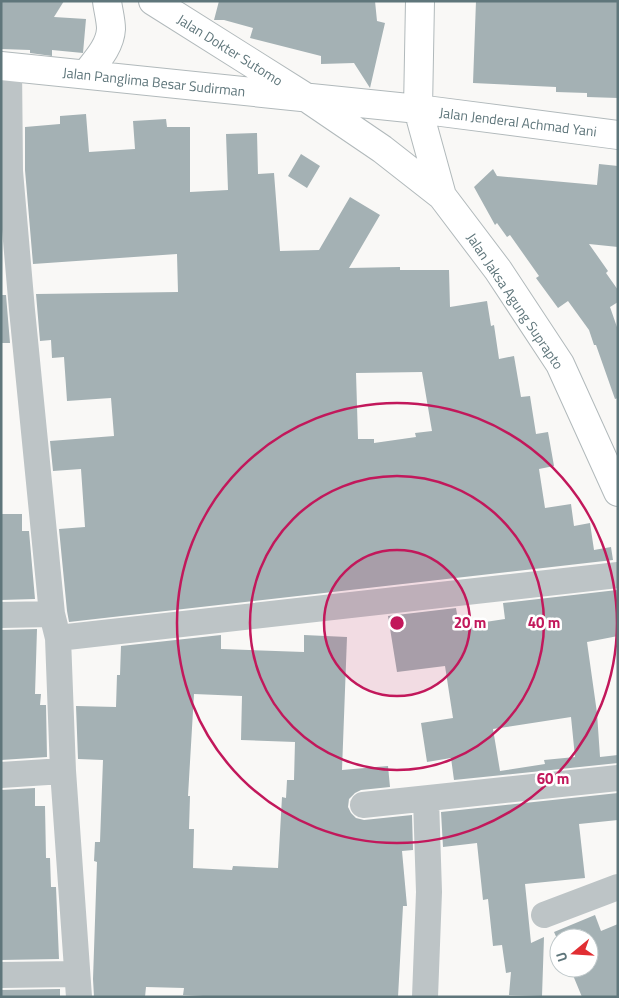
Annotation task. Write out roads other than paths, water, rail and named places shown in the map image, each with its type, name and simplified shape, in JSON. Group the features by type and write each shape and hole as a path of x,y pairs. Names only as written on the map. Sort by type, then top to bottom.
{"main road":[{"path":"86,74 105,50 108,42 111,29 107,1"},
{"name":"Jalan Jaksa Agung Suprapto","path":"420,1 418,109 442,196 498,270 560,364 618,492"},
{"name":"Jalan Dokter Sutomo","path":"161,4 382,149 442,196"},
{"name":"Jalan Panglima Besar Sudirman","path":"5,66 418,109"},
{"name":"Jalan Jenderal Achmad Yani","path":"418,109 618,135"}],"street":[{"path":"1,975 77,985 55,626 12,311 10,172 5,66"},
{"path":"1,615 55,626 618,575"},
{"path":"1,776 63,771"},
{"path":"362,805 618,778"},
{"path":"425,997 429,892 426,799"},
{"path":"544,915 618,887"}]}
